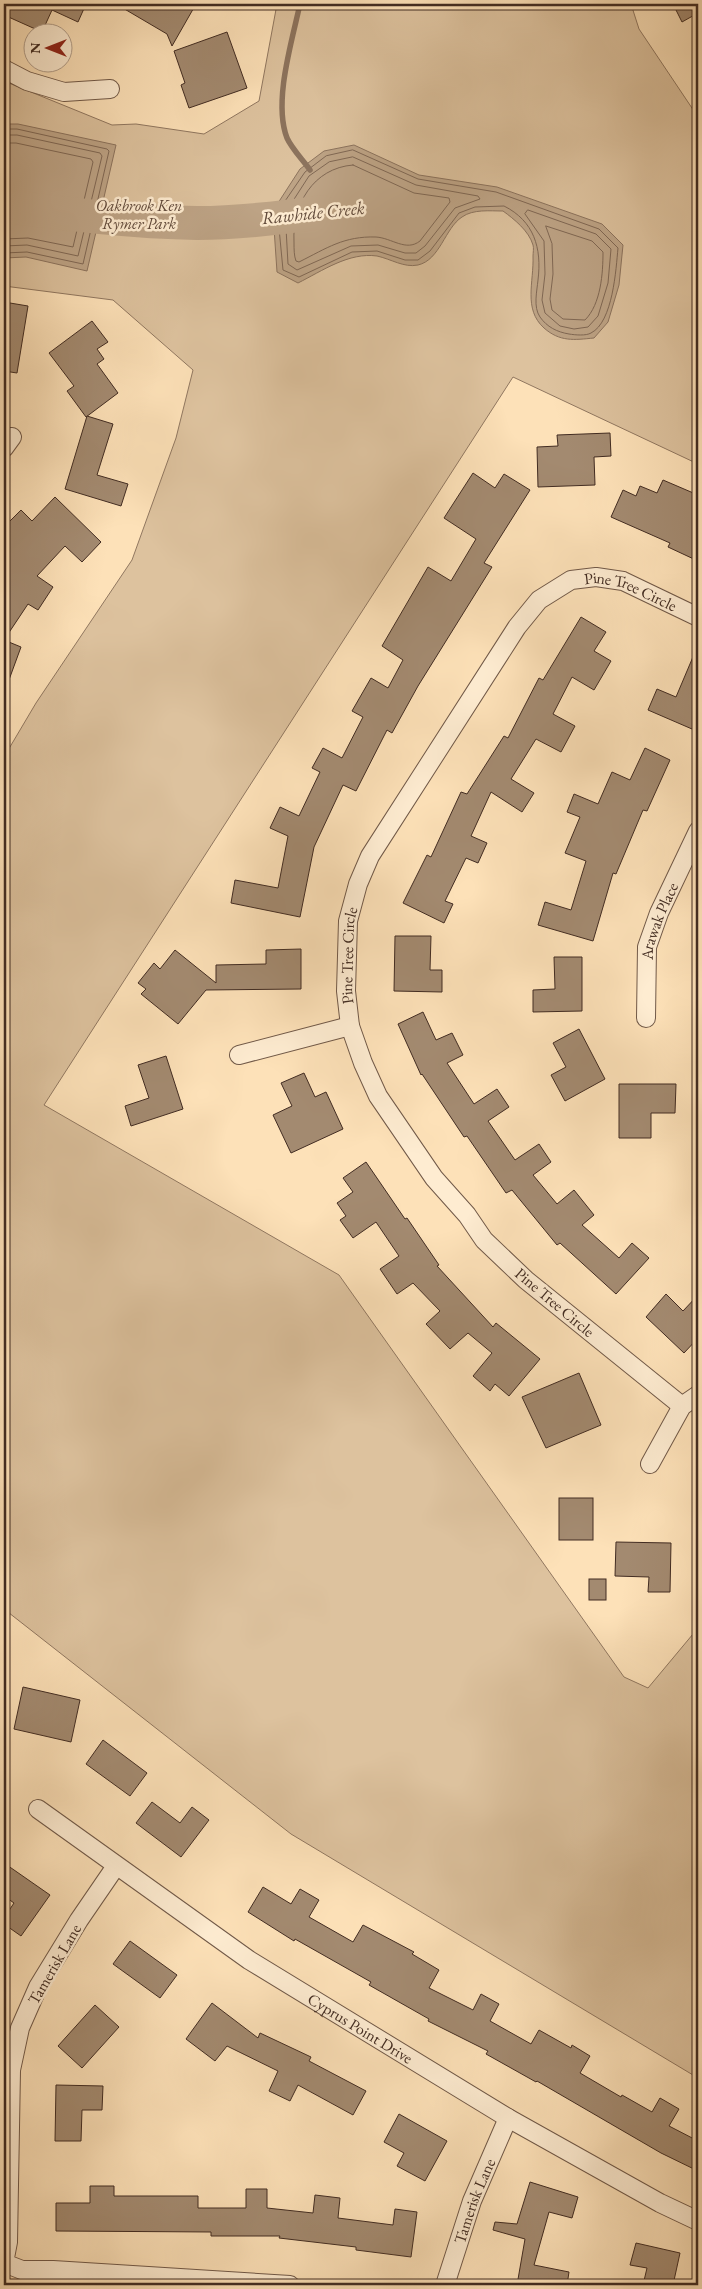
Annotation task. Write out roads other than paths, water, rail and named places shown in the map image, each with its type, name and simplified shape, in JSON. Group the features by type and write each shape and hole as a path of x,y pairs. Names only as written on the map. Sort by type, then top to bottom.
{"street":[{"path":"4,69 27,81 64,92 110,89"},
{"name":"Pine Tree Circle","path":"682,1406 526,1280 484,1240 467,1215 434,1178 378,1096 363,1063 350,1026 346,991 348,921 358,884 370,856 517,627 539,600 571,580 596,577 623,581 698,617"},
{"name":"Arawak Place","path":"646,1018 648,947 659,913 698,831"},
{"path":"239,1055 350,1026"},
{"path":"650,1464 682,1406 698,1394"},
{"name":"Cyprus Point Drive","path":"38,1809 248,1960 508,2118 660,2203 698,2221"},
{"name":"Tamerisk Lane","path":"116,1866 79,1920 38,1987 20,2028 11,2070 8,2242 4,2263 22,2270 290,2285"},
{"name":"Tamerisk Lane","path":"445,2285 472,2201 508,2118"}],"water":[{"path":"4,124 18,124 116,145 87,271 26,257 4,258"},
{"path":"354,145 419,175 497,187 602,224 623,245 619,285 608,322 594,338 587,339 562,338 544,328 538,321 532,304 533,245 525,230 503,211 466,214 451,228 432,257 418,265 403,264 377,256 356,257 336,264 298,283 277,272 274,228 278,203 300,169 324,151"}],"waterway":[{"path":"300,4 285,71 282,107 283,123 287,138 310,170"},
{"name":"Rawhide Creek","path":"4,206 76,215 197,223 260,220 322,212"}],"park label":[{"name":"Oakbrook Ken Rymer Park","path":"139,214"}]}
